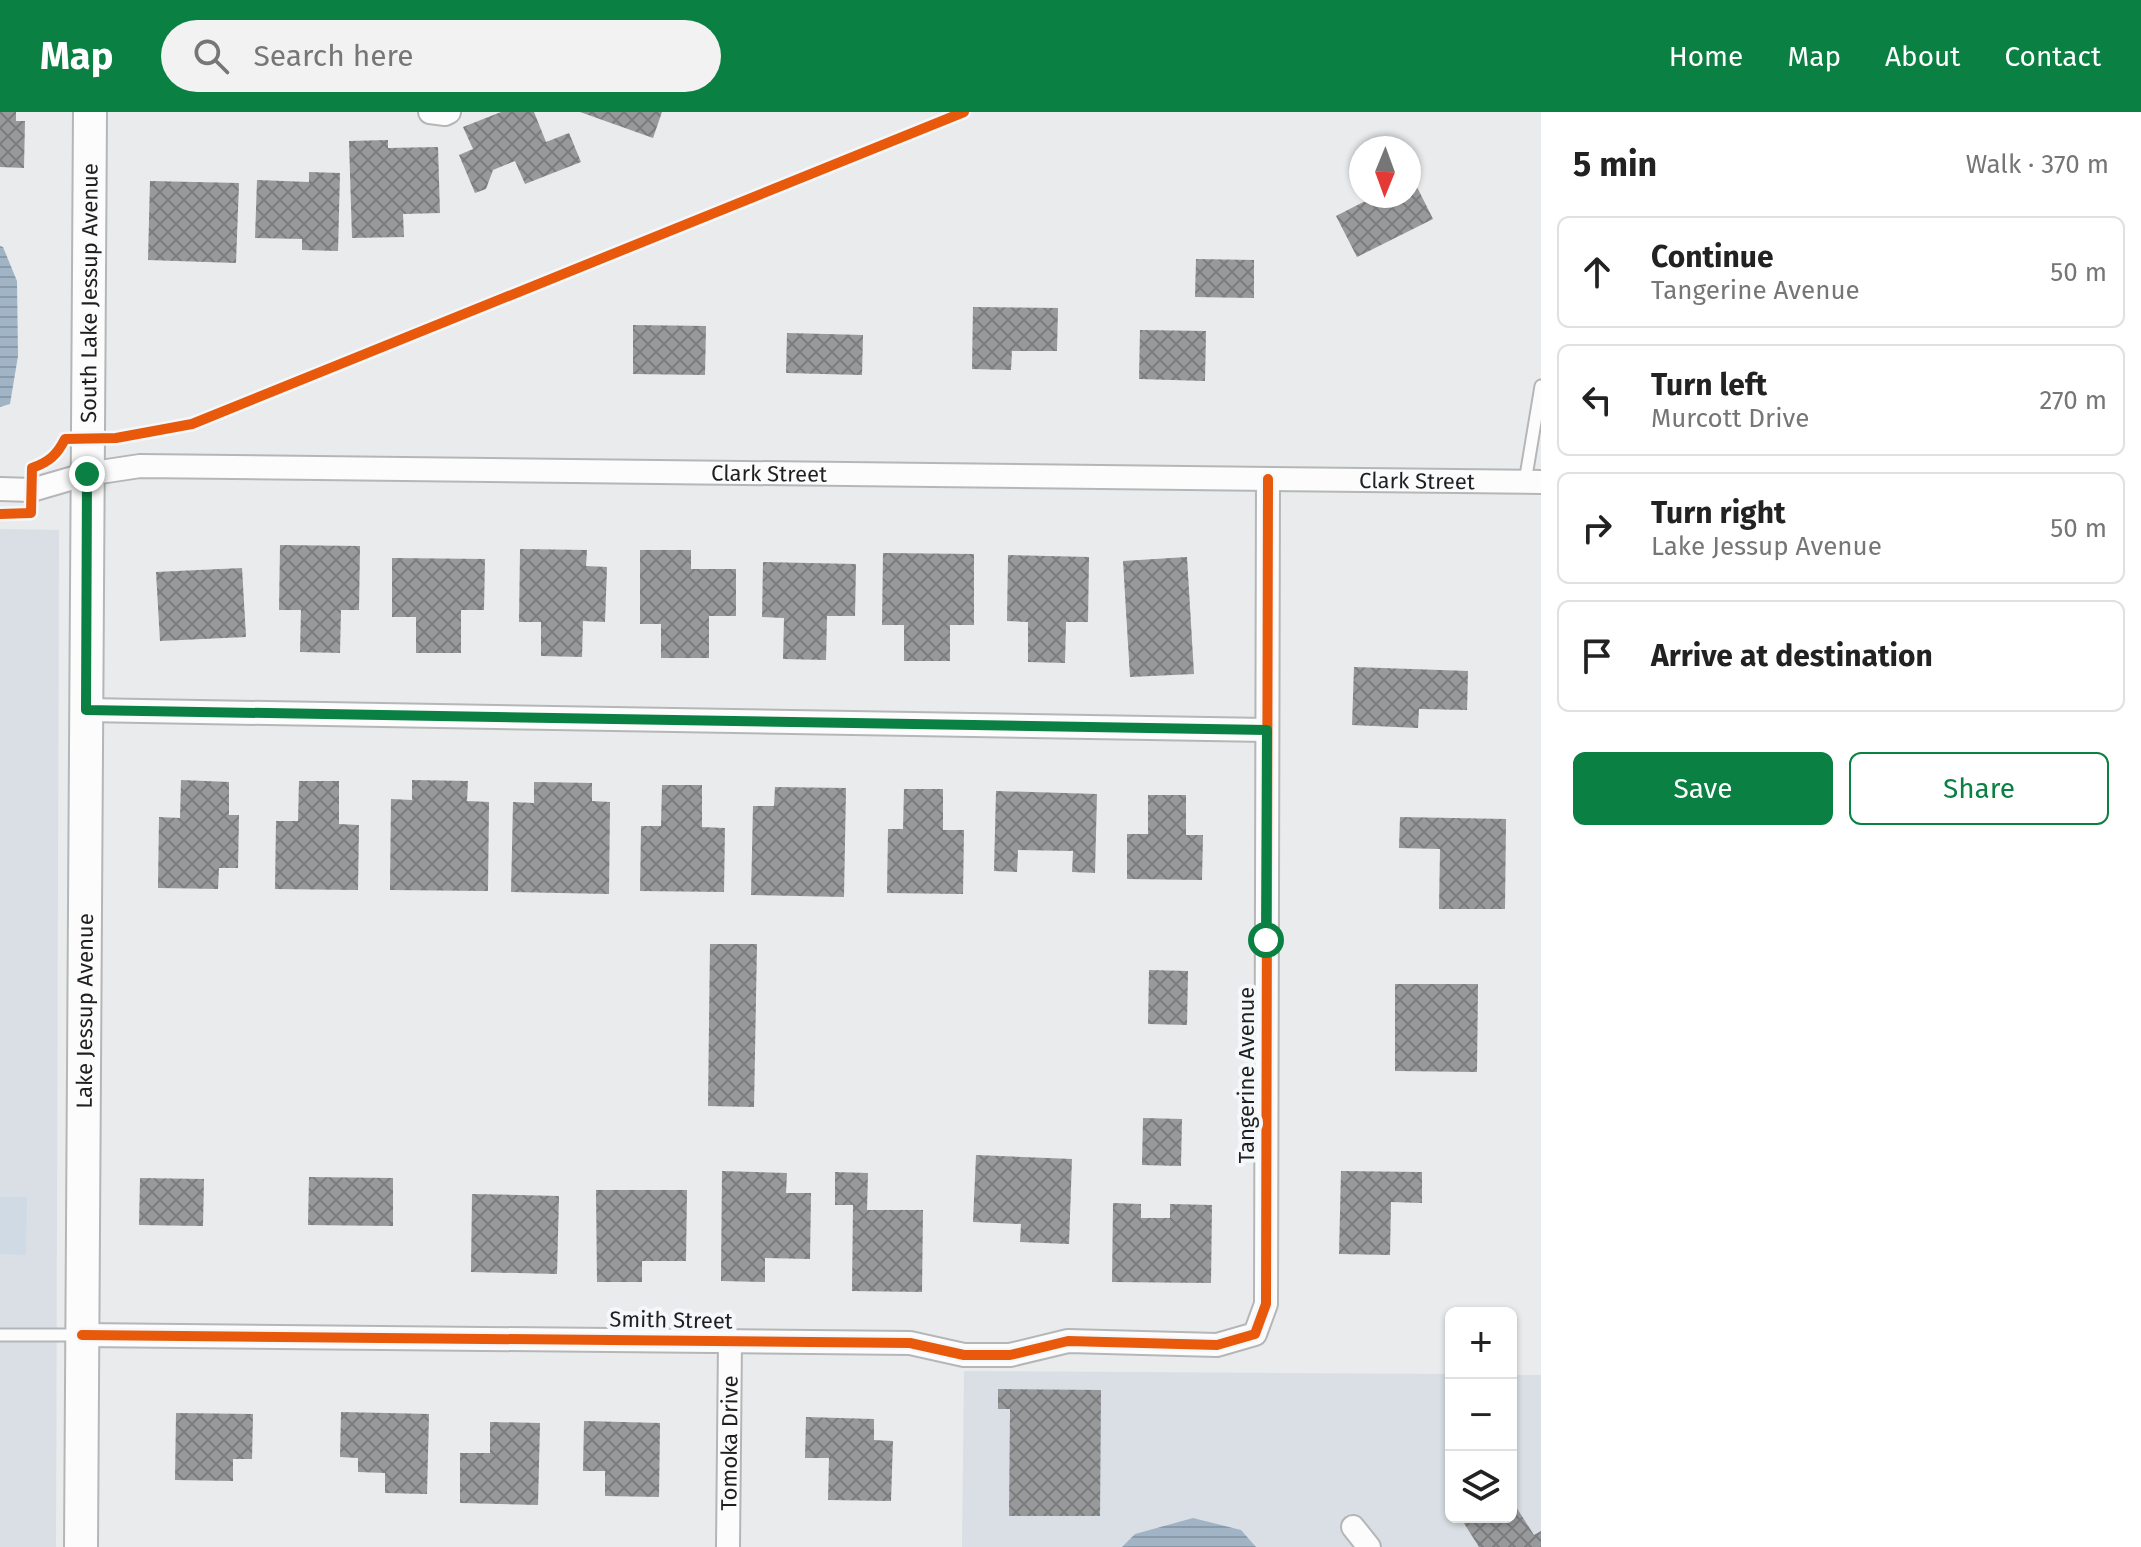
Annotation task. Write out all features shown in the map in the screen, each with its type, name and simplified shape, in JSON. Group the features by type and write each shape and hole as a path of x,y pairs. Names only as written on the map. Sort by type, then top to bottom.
{"street":[{"name":"South Lake Jessup Avenue","path":"87,474 90,112"},
{"path":"430,112 449,112"},
{"name":"Clark Street","path":"0,489 32,490 87,474 150,466 1533,482"},
{"name":"Lake Jessup Avenue","path":"81,1547 87,474"},
{"name":"Tangerine Avenue","path":"1255,1334 1266,1304 1268,479"},
{"path":"86,710 1267,730"},
{"name":"Smith Street","path":"82,1335 910,1343 964,1355 1010,1355 1068,1341 1217,1345 1255,1334"},
{"name":"Tomoka Drive","path":"728,1547 730,1341"},
{"path":"1353,1527 1369,1547"}],"lane":[{"path":"1533,482 1541,386"},
{"path":"0,1335 82,1335"}],"shaded area":[{"path":"0,529 59,530 56,1547 0,1547"},
{"path":"0,1197 27,1197 26,1255 0,1254"},
{"path":"964,1371 1445,1374 1445,1523 1517,1523 1517,1375 1541,1375 1541,1547 962,1547"}],"water":[{"path":"0,246 17,281 18,356 10,404 0,407"},
{"path":"1193,1518 1241,1530 1256,1547 1122,1547 1135,1534"}],"building":[{"path":"0,112 16,112 16,121 25,121 24,168 0,167"},
{"path":"501,112 534,112 546,142 569,133 581,162 525,184 515,161 493,170 486,189 475,193 459,155 473,149 463,127"},
{"path":"580,112 662,112 653,138"},
{"path":"388,140 388,148 438,147 440,213 403,214 404,237 352,238 349,141"},
{"path":"309,172 340,173 338,251 302,250 302,239 255,238 257,180 309,182"},
{"path":"150,181 239,183 236,263 148,260"},
{"path":"1421,195 1433,219 1357,257 1336,216 1352,208 1421,208"},
{"path":"1196,259 1254,260 1254,298 1195,297"},
{"path":"973,307 1058,308 1057,351 1012,351 1011,370 972,369"},
{"path":"633,325 706,326 705,375 633,374"},
{"path":"1140,330 1206,331 1205,381 1139,379"},
{"path":"787,333 863,335 862,375 786,373"},
{"path":"280,545 360,546 359,610 341,610 340,653 300,652 301,610 279,610"},
{"path":"520,549 587,550 586,566 607,567 605,622 583,621 582,657 541,656 541,622 519,622"},
{"path":"640,550 691,550 691,569 736,569 736,616 709,616 709,658 661,658 661,624 640,624"},
{"path":"883,553 974,554 974,625 950,625 950,661 904,661 904,625 882,625"},
{"path":"1008,555 1089,557 1088,622 1066,622 1065,663 1028,662 1028,622 1007,621"},
{"path":"1187,557 1194,674 1130,677 1123,561"},
{"path":"392,558 485,559 484,610 461,610 461,653 416,653 416,617 392,617"},
{"path":"763,562 856,564 855,616 827,616 826,660 783,659 784,618 762,617"},
{"path":"242,568 246,637 160,641 156,572"},
{"path":"1354,667 1468,671 1467,710 1419,709 1418,728 1352,725"},
{"path":"181,780 229,782 229,815 239,815 238,868 219,868 218,889 158,888 159,817 180,818"},
{"path":"412,780 468,781 467,801 489,802 488,891 390,890 391,799 412,800"},
{"path":"299,781 339,781 339,824 359,825 358,890 275,889 276,821 298,821"},
{"path":"534,782 592,783 592,801 610,802 609,894 511,892 513,802 534,803"},
{"path":"662,785 702,785 702,827 725,828 724,892 640,891 641,826 661,826"},
{"path":"775,787 846,788 844,897 751,895 753,806 774,806"},
{"path":"904,789 943,789 943,830 964,830 963,894 887,893 888,829 903,829"},
{"path":"996,791 1097,794 1095,873 1072,872 1073,851 1018,850 1017,872 994,871"},
{"path":"1148,795 1186,795 1186,835 1203,835 1202,880 1127,879 1127,834 1148,834"},
{"path":"1400,817 1506,819 1505,909 1439,909 1440,849 1399,848"},
{"path":"710,944 757,944 754,1107 708,1106"},
{"path":"1149,970 1188,971 1187,1025 1148,1024"},
{"path":"1395,984 1478,984 1477,1072 1395,1071"},
{"path":"1143,1118 1182,1119 1181,1166 1142,1165"},
{"path":"976,1155 1072,1159 1069,1244 1020,1242 1021,1224 973,1222"},
{"path":"722,1171 787,1173 786,1193 811,1193 810,1259 765,1258 765,1282 721,1281"},
{"path":"1341,1171 1422,1172 1422,1203 1391,1202 1390,1255 1339,1254"},
{"path":"835,1172 868,1173 867,1210 923,1210 922,1292 852,1291 853,1205 835,1205"},
{"path":"309,1177 393,1178 393,1226 308,1225"},
{"path":"140,1178 204,1179 203,1226 139,1225"},
{"path":"596,1190 687,1190 686,1261 642,1261 642,1282 597,1282"},
{"path":"472,1194 559,1196 557,1274 471,1272"},
{"path":"1113,1203 1141,1204 1141,1218 1170,1218 1170,1204 1212,1205 1211,1283 1112,1282"},
{"path":"998,1389 1101,1390 1100,1516 1009,1516 1010,1409 998,1409"},
{"path":"341,1412 429,1414 427,1494 385,1493 385,1473 358,1472 358,1458 340,1457"},
{"path":"176,1413 253,1414 252,1459 233,1459 233,1481 175,1480"},
{"path":"806,1417 874,1419 874,1440 893,1441 891,1501 828,1500 829,1458 805,1458"},
{"path":"584,1421 660,1423 659,1497 605,1496 605,1471 583,1471"},
{"path":"490,1422 540,1423 538,1505 460,1503 460,1453 490,1453"},
{"path":"1517,1508 1534,1535 1541,1531 1541,1547 1479,1547 1464,1523 1517,1523"}],"cycle path":[{"path":"0,514 31,513 32,468 52,457 65,439 116,438 192,424 964,112"},
{"path":"82,1335 910,1343 964,1355 1010,1355 1068,1341 1217,1345 1255,1334 1266,1304 1268,479"}],"route":[{"path":"87,474 86,710 1267,730 1266,940"}]}
